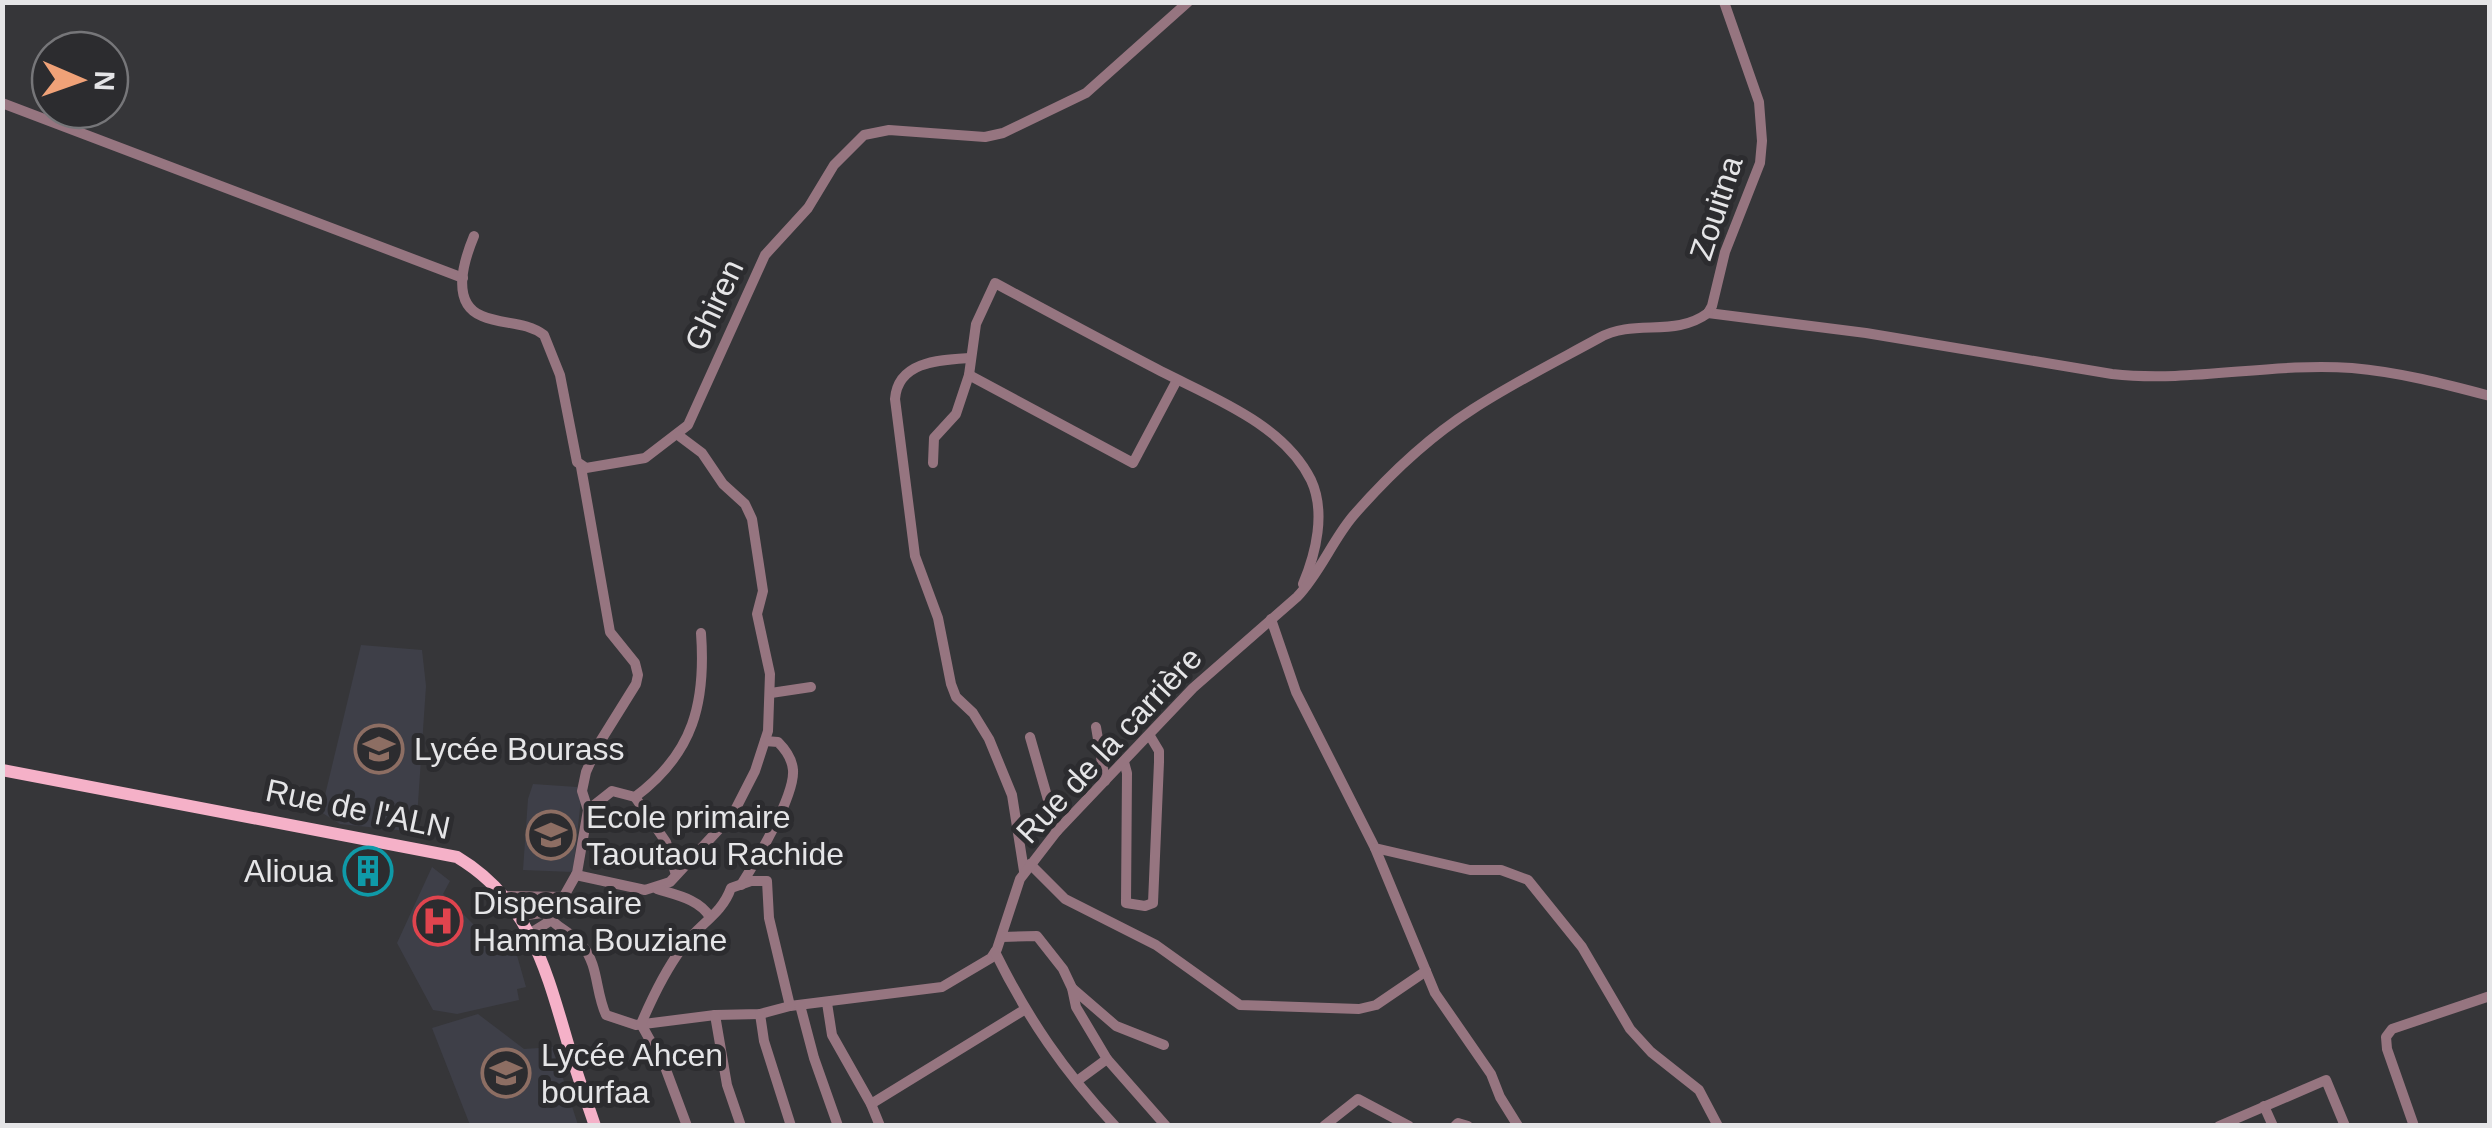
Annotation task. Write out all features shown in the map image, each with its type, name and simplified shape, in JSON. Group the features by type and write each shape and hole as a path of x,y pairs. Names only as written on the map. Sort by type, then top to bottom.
{"main road":[{"name":"Rue de l'ALN","path":"2,770 458,856 506,896 529,934 544,964 595,1126"}],"street":[{"name":"Ghiren","path":"582,467 645,458 688,426 765,255 808,208 834,165 864,135 877,131 985,137 1003,133 1086,93 1188,2"},
{"name":"Zouitna","path":"1708,313 1725,252 1756,176 1762,140 1758,102 1724,2"},
{"path":"2,103 463,278"},
{"path":"474,236 463,278 464,297 470,307 482,316 524,324 544,335 560,376 577,462 582,467 610,632 630,655 638,675 586,772 582,790 588,810 576,875 551,915 529,934"},
{"path":"933,463 934,438 956,414 969,375 976,324 996,283 1268,432 1297,459 1311,480 1318,506 1309,568 1295,598"},
{"path":"1708,313 1866,333 2112,374 2152,378 2351,368 2430,380 2490,396"},
{"name":"Rue de la carrière","path":"641,1024 760,1014 795,1005 942,987 982,966 1002,937 1011,901 1027,868 1058,831 1193,688 1309,584 1354,516 1414,456 1471,410 1618,329 1666,328 1688,324 1708,313"},
{"path":"970,358 944,360 911,370 896,386 895,399 915,556 938,618 951,684 989,739 1012,795 1027,868 1065,899 1156,945 1240,1005 1359,1009 1376,1005 1426,971"},
{"path":"969,375 1132,464 1177,380"},
{"path":"656,889 676,875 733,814 765,741 772,693 757,614 763,591 749,512 702,453 678,434"},
{"path":"1271,619 1296,692 1375,848 1426,971 1448,1015 1490,1074 1518,1126"},
{"path":"635,797 672,762 696,717 703,680 701,632"},
{"path":"772,693 811,688"},
{"path":"1096,727 1105,781"},
{"path":"1124,762 1126,903 1145,906 1152,903 1158,762 1150,736"},
{"path":"1030,737 1058,831"},
{"path":"740,886 772,832 793,775 782,745 765,741"},
{"path":"588,810 612,791 635,797 666,842 676,875"},
{"path":"1375,848 1470,870 1501,870 1528,880 1582,947 1630,1029 1651,1052 1698,1090 1718,1126"},
{"path":"576,875 689,899 708,911 710,917"},
{"path":"641,1024 683,945 722,909 731,888 767,880 769,918 838,1126"},
{"path":"506,896 564,896"},
{"path":"519,916 551,915 581,944 597,972 606,1015 641,1024 666,1067 687,1126"},
{"path":"1002,937 1042,939 1072,988 1116,1026 1164,1045"},
{"path":"995,952 1024,1010 1114,1126"},
{"path":"1072,988 1076,1007 1107,1059 1166,1126"},
{"path":"2414,1126 2386,1036 2392,1029 2490,996"},
{"path":"827,1003 832,1035 872,1104 880,1126"},
{"path":"872,1104 1024,1010"},
{"path":"760,1014 764,1041 790,1126"},
{"path":"715,1015 728,1085 741,1126"},
{"path":"1077,1081 1107,1059"},
{"path":"2219,1126 2326,1080 2345,1126"},
{"path":"1324,1126 1358,1099 1409,1126"},
{"path":"2264,1106 2272,1126"},
{"path":"1454,1126 1468,1126"}],"shaded area":[{"name":"Lycée Bourass","path":"361,645 422,650 426,686 416,832 340,824 321,812"},
{"name":"Ecole primaire Taoutaou Rachide","path":"533,784 577,787 581,799 573,872 523,870 528,799"},
{"name":"Dispensaire Hamma Bouziane","path":"432,867 450,881 443,894 497,948 506,943 509,948 514,945 526,987 517,989 519,1000 457,1014 433,1010 397,943"},
{"name":"Lycée Ahcen bourfaa","path":"478,1014 524,1049 553,1047 578,1125 470,1125 432,1028"}],"place":[{"name":"Lycée Bourass","path":"379,749"},
{"name":"Ecole primaire Taoutaou Rachide","path":"551,835"},
{"name":"Alioua","path":"368,871"},
{"name":"Dispensaire Hamma Bouziane","path":"438,921"},
{"name":"Lycée Ahcen bourfaa","path":"506,1073"}]}
